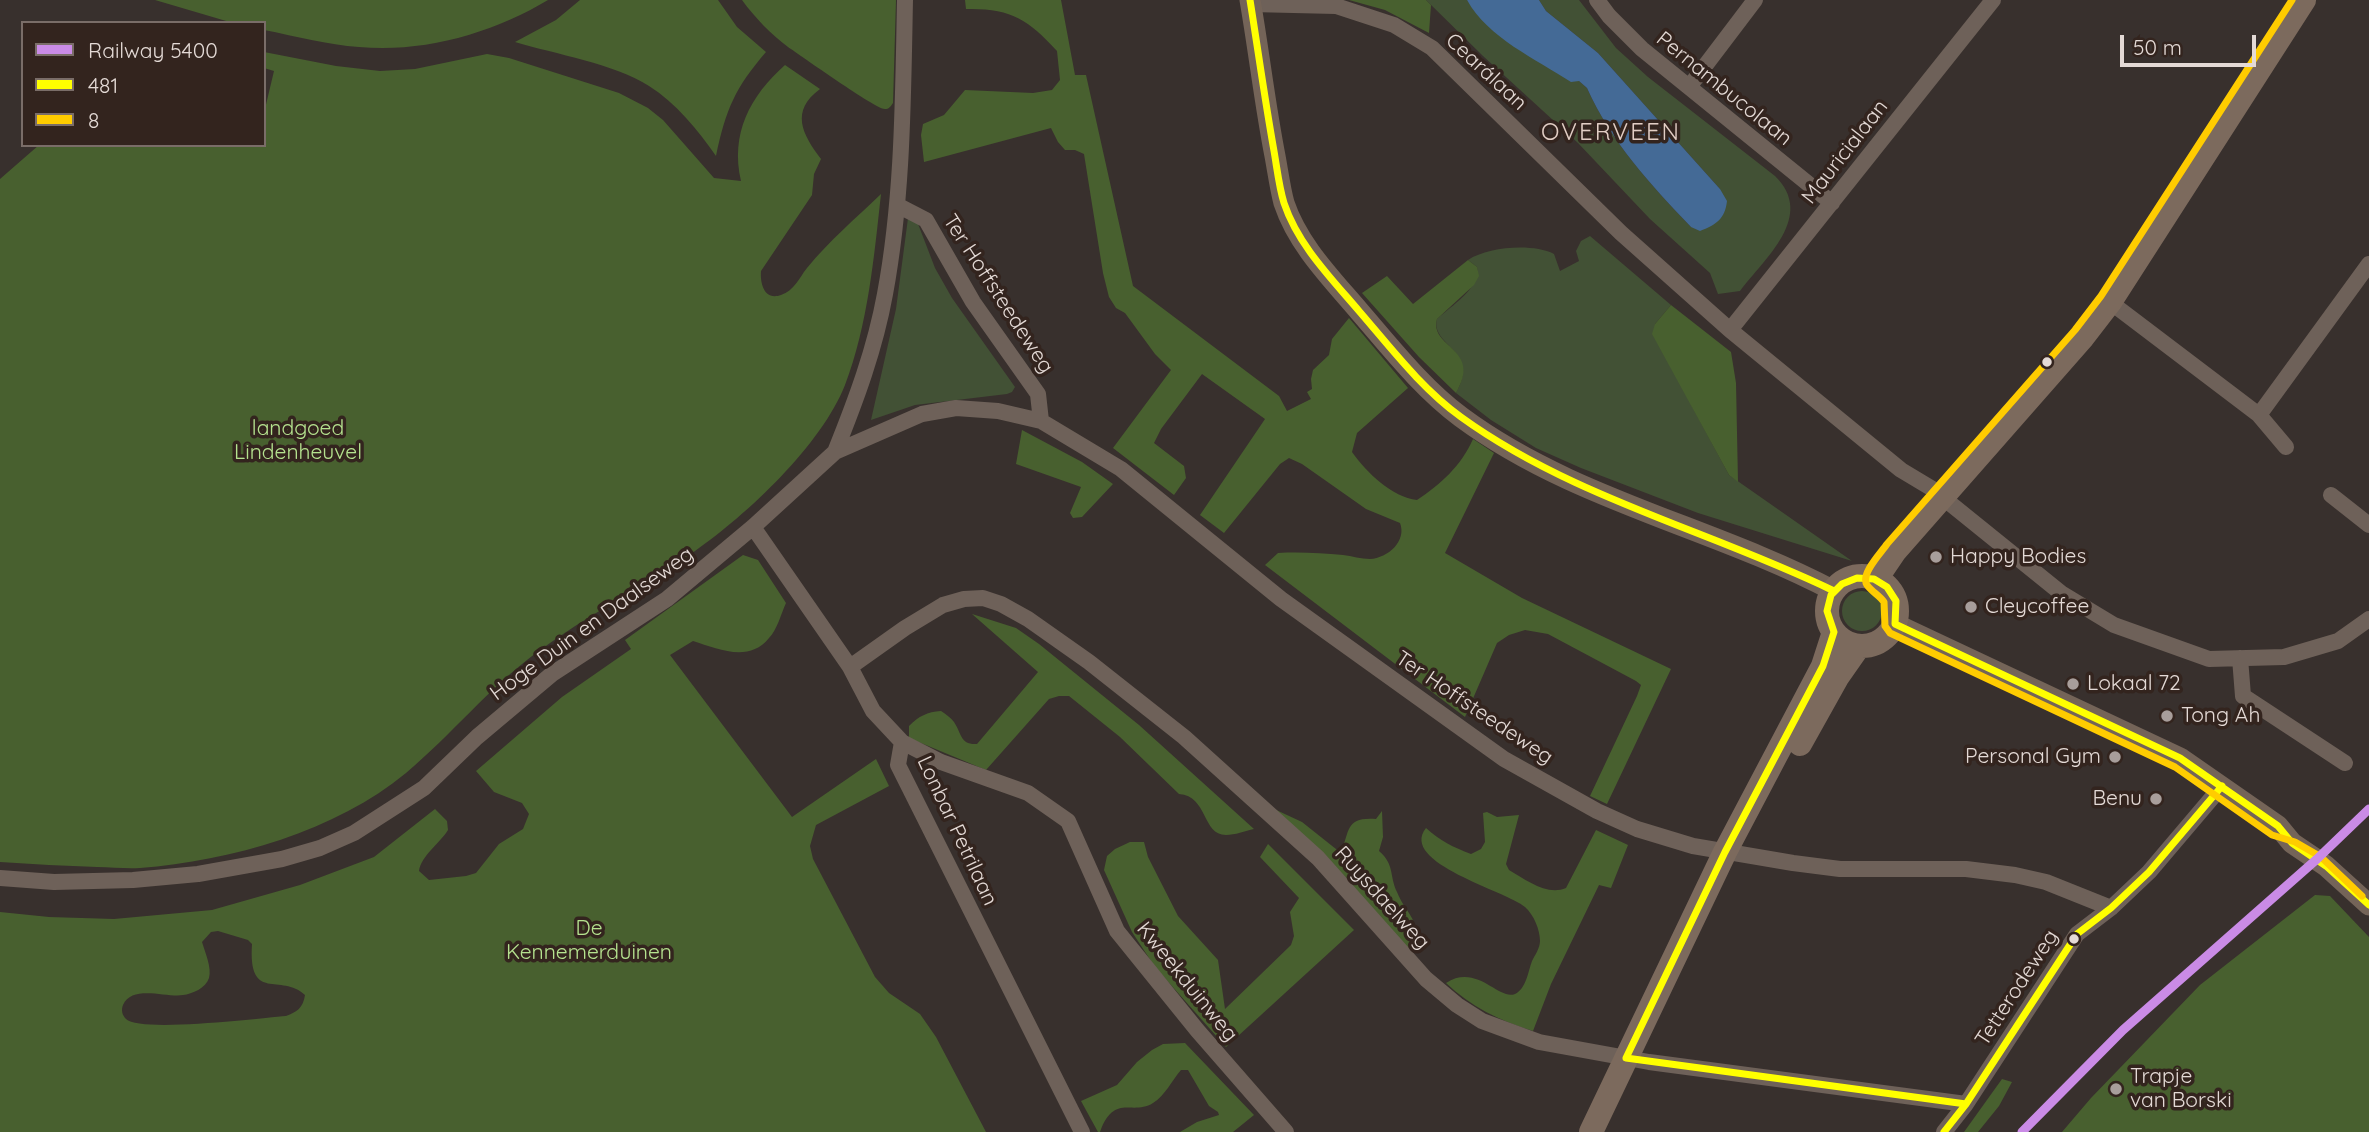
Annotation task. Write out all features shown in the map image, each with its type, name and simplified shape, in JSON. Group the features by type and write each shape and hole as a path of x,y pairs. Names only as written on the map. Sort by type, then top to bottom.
{"main road":[{"path":"1876,579 1895,551 2083,337 2110,302 2304,0"},
{"path":"1852,578 1876,579 1887,587 1895,599 1895,624 1881,640 1871,645 1859,646 1845,641 1830,625 1828,611 1834,592 1842,583 1852,578"},
{"path":"1591,1132 1634,1059 1823,666 1834,632"},
{"path":"1732,854 1838,676 1859,646"},
{"path":"1608,1132 1634,1059"}],"street":[{"name":"Ter Hoffsteedeweg","path":"835,452 863,381 885,294 897,205 905,0"},
{"name":"Pernambucolaan","path":"1597,0 1642,49 1832,203"},
{"path":"1689,87 1755,0"},
{"name":"Mauricialaan","path":"1730,330 1993,0"},
{"path":"1251,2 1267,114 1284,203 1319,264 1418,380 1473,425 1508,447 1583,486 1757,556 1834,592"},
{"name":"Cearálaan","path":"1251,2 1336,6 1394,25 1432,48 1605,219 1730,330 1901,470 1942,497 2061,593 2113,625 2209,659 2284,657 2338,641 2369,619"},
{"name":"Ter Hoffsteedeweg","path":"897,205 926,220 973,302 1038,394 1041,422"},
{"path":"2259,415 2369,264"},
{"path":"2110,302 2259,415 2286,447"},
{"name":"Ter Hoffsteedeweg","path":"806,481 835,452 922,414 956,408 998,411 1041,422 1121,469 1281,599 1504,759 1597,811 1637,829 1693,846 1732,854 1840,869 1988,871 2046,882 2111,908"},
{"name":"Hoge Duin en Daalseweg","path":"0,878 54,882 133,880 198,874 282,859 320,848 354,833 424,788 477,737 552,674 667,598 806,481"},
{"path":"2331,495 2367,520"},
{"name":"Lonbar Petrilaan","path":"754,527 850,667 873,710 902,742 898,765 1082,1132"},
{"name":"Ruysdaelweg","path":"850,667 943,605 964,599 982,598 1001,604 1028,619 1089,662 1184,737 1318,858 1426,979 1457,1005 1482,1021 1539,1042 1634,1059 1966,1104"},
{"path":"1895,624 2180,758 2278,826 2292,843 2326,866 2369,905"},
{"path":"2240,658 2243,696 2344,763"},
{"name":"Kweekduinweg","path":"902,742 941,762 1028,793 1068,821 1117,931 1197,1030 1286,1132"},
{"name":"Tetterodeweg","path":"1944,1132 1966,1104 2077,934 2111,908 2149,872 2222,786"},
{"path":"2278,826 2299,832 2327,849 2369,888"}],"green space":[{"path":"155,0 548,0 481,31 408,47 347,46 266,30 266,21 226,21"},
{"path":"580,0 718,0 737,27 766,52 733,100 716,156 702,136 668,100 635,78 515,42 556,20"},
{"path":"742,0 896,0 893,103 888,109 879,107 788,47 775,37"},
{"path":"965,0 1061,0 1075,75 1086,75 1133,286 1279,396 1287,411 1311,399 1307,392 1312,389 1313,370 1329,355 1332,339 1349,318 1408,388 1357,433 1352,452 1365,468 1389,489 1417,500 1450,474 1473,439 1494,453 1445,553 1522,598 1671,669 1607,804 1590,796 1637,696 1641,685 1636,681 1548,634 1525,630 1509,635 1497,643 1465,717 1265,565 1278,553 1377,558 1389,552 1398,542 1401,536 1400,523 1366,509 1302,464 1289,458 1280,464 1224,533 1200,515 1265,419 1202,374 1161,429 1154,443 1184,466 1186,478 1174,495 1113,448 1171,370 1109,297 1084,154 1065,150 1051,128 924,162 921,135 923,124 944,115 965,90 1033,93 1052,90 1060,80 1057,51 1037,31 1006,13 966,9"},
{"path":"1349,0 1426,0 1431,5 1429,33 1385,10"},
{"path":"1426,0 1467,0 1502,37 1579,81 1587,88 1608,127 1633,162 1691,227 1720,189 1598,53 1546,11 1539,0 1579,0 1616,48 1648,77 1775,176 1786,191 1790,206 1789,221 1773,251 1740,291 1718,294 1710,273 1650,219 1578,143"},
{"name":"landgoed Lindenheuvel","path":"266,52 336,66 380,71 415,69 487,54 509,58 619,93 648,108 663,120 714,178 741,181 738,147 746,117 762,90 785,65 820,89 805,106 802,123 804,132 821,159 814,174 812,195 761,271 761,281 764,290 771,295 781,295 789,290 824,248 881,194 869,291 853,362 834,408 819,431 781,477 737,518 676,564 536,653 502,681 406,773 348,811 281,840 175,864 129,868 0,862 0,179 37,147 266,147 266,105 274,71 266,69"},
{"path":"910,203 935,268 952,298 1015,387 1007,394 915,405 871,420 896,309"},
{"path":"1590,236 1671,305 1655,324 1693,408 1729,475 1852,561 1698,513 1581,468 1536,448 1491,420 1456,393 1462,379 1463,367 1441,336 1437,319 1464,296 1474,282 1477,267 1468,260 1498,249 1534,248 1554,254 1560,271 1579,261 1576,251 1581,241"},
{"path":"1468,260 1477,267 1479,276 1474,285 1437,319 1440,336 1460,357 1463,367 1463,378 1456,393 1419,357 1362,293 1387,276 1413,304"},
{"path":"1671,305 1731,352 1736,383 1738,482 1729,475 1652,334 1655,324"},
{"path":"1022,430 1082,462 1113,484 1082,517 1073,518 1070,513 1081,487 1016,464"},
{"name":"De Kennemerduinen","path":"743,555 758,560 786,603 772,635 761,646 743,652 723,650 693,641 670,655 792,817 876,759 889,786 816,825 810,846 813,859 875,977 889,993 920,1014 936,1037 986,1132 0,1132 0,912 114,919 212,910 300,885 374,857 435,809 447,821 448,830 427,855 419,871 429,880 476,873 499,844 523,829 529,814 522,803 494,792 476,771 562,697 631,649 625,640","holes":["218,931 248,940 252,944 255,974 261,980 296,989 305,995 303,1003 296,1011 286,1016 176,1025 136,1023 124,1016 123,1005 134,995 183,995 202,988 209,978 210,970 202,942 211,932"]},
{"path":"1862,591 1876,597 1882,611 1876,625 1862,631 1848,625 1842,611 1848,597"},
{"path":"972,614 1016,628 1039,644 1139,725 1254,829 1229,835 1218,833 1208,823 1195,801 1179,794 1120,737 1069,696 1049,699 986,770 909,738 909,726 920,717 941,711 954,722 964,741 977,744 1038,672"},
{"path":"1259,802 1302,822 1341,853 1351,826 1359,820 1376,819 1382,811 1383,837 1379,851 1390,866 1400,899 1415,924 1417,939 1410,950"},
{"path":"1483,813 1497,817 1519,815 1506,864 1509,870 1529,882 1551,890 1566,888 1596,830 1628,845 1611,888 1599,885 1551,984 1533,1031 1486,1012 1446,983 1468,977 1509,995 1515,994 1524,984 1539,946 1538,928 1525,907 1440,864 1427,853 1421,841 1426,828 1436,837 1471,854 1481,849 1485,842"},
{"path":"1130,842 1144,842 1148,857 1178,916 1218,960 1225,1009 1291,945 1294,936 1290,912 1299,898 1260,857 1268,844 1354,930 1226,1047 1155,967 1132,932 1104,870 1107,856"},
{"path":"2315,895 2330,896 2369,937 2369,1132 2062,1132 2091,1098 2200,985"},
{"path":"1185,1043 1254,1115 1233,1132 1180,1132 1197,1122 1219,1115 1209,1106 1188,1070 1181,1070 1153,1103 1138,1108 1118,1109 1111,1113 1098,1132 1081,1101 1117,1085 1137,1062 1152,1050 1163,1044"},
{"path":"2002,1079 2012,1082 1999,1106 1978,1132 1964,1132"}],"water":[{"path":"1467,0 1539,0 1546,11 1598,53 1720,189 1727,201 1719,221 1700,231 1691,227 1620,145 1587,88 1579,81 1571,82 1500,37 1487,26"}],"rail line":[{"name":"5400","path":"2022,1132 2123,1030 2317,859 2369,809"}],"transit line":[{"name":"481","path":"1250,0 1279,184 1290,218 1316,260 1420,380 1461,417 1549,470 1834,591"},
{"name":"8","path":"2292,0 2101,296 2075,330 1887,544 1866,575 1866,580 1867,585 1884,602 1885,626 1890,633 2175,767 2272,835 2295,842 2321,857 2362,896"},
{"name":"481","path":"1966,1104 1626,1058 1725,852 1823,666 1834,632 1827,611 1831,595 1842,584 1857,578 1874,579 1887,587 1896,601 1895,624 2180,758 2278,826 2292,843 2326,866 2369,905"},
{"name":"481","path":"1944,1132 1966,1104 2077,934 2111,908 2149,872 2222,786"}],"place":[{"name":"Happy Bodies","path":"1936,557"},
{"name":"Cleycoffee","path":"1971,607"},
{"name":"Lokaal 72","path":"2073,684"},
{"name":"Tong Ah","path":"2167,716"},
{"name":"Personal Gym","path":"2115,757"},
{"name":"Benu","path":"2156,799"},
{"name":"Trapje van Borski","path":"2116,1089"}],"district":[{"name":"OVERVEEN","path":"1611,133"}]}
